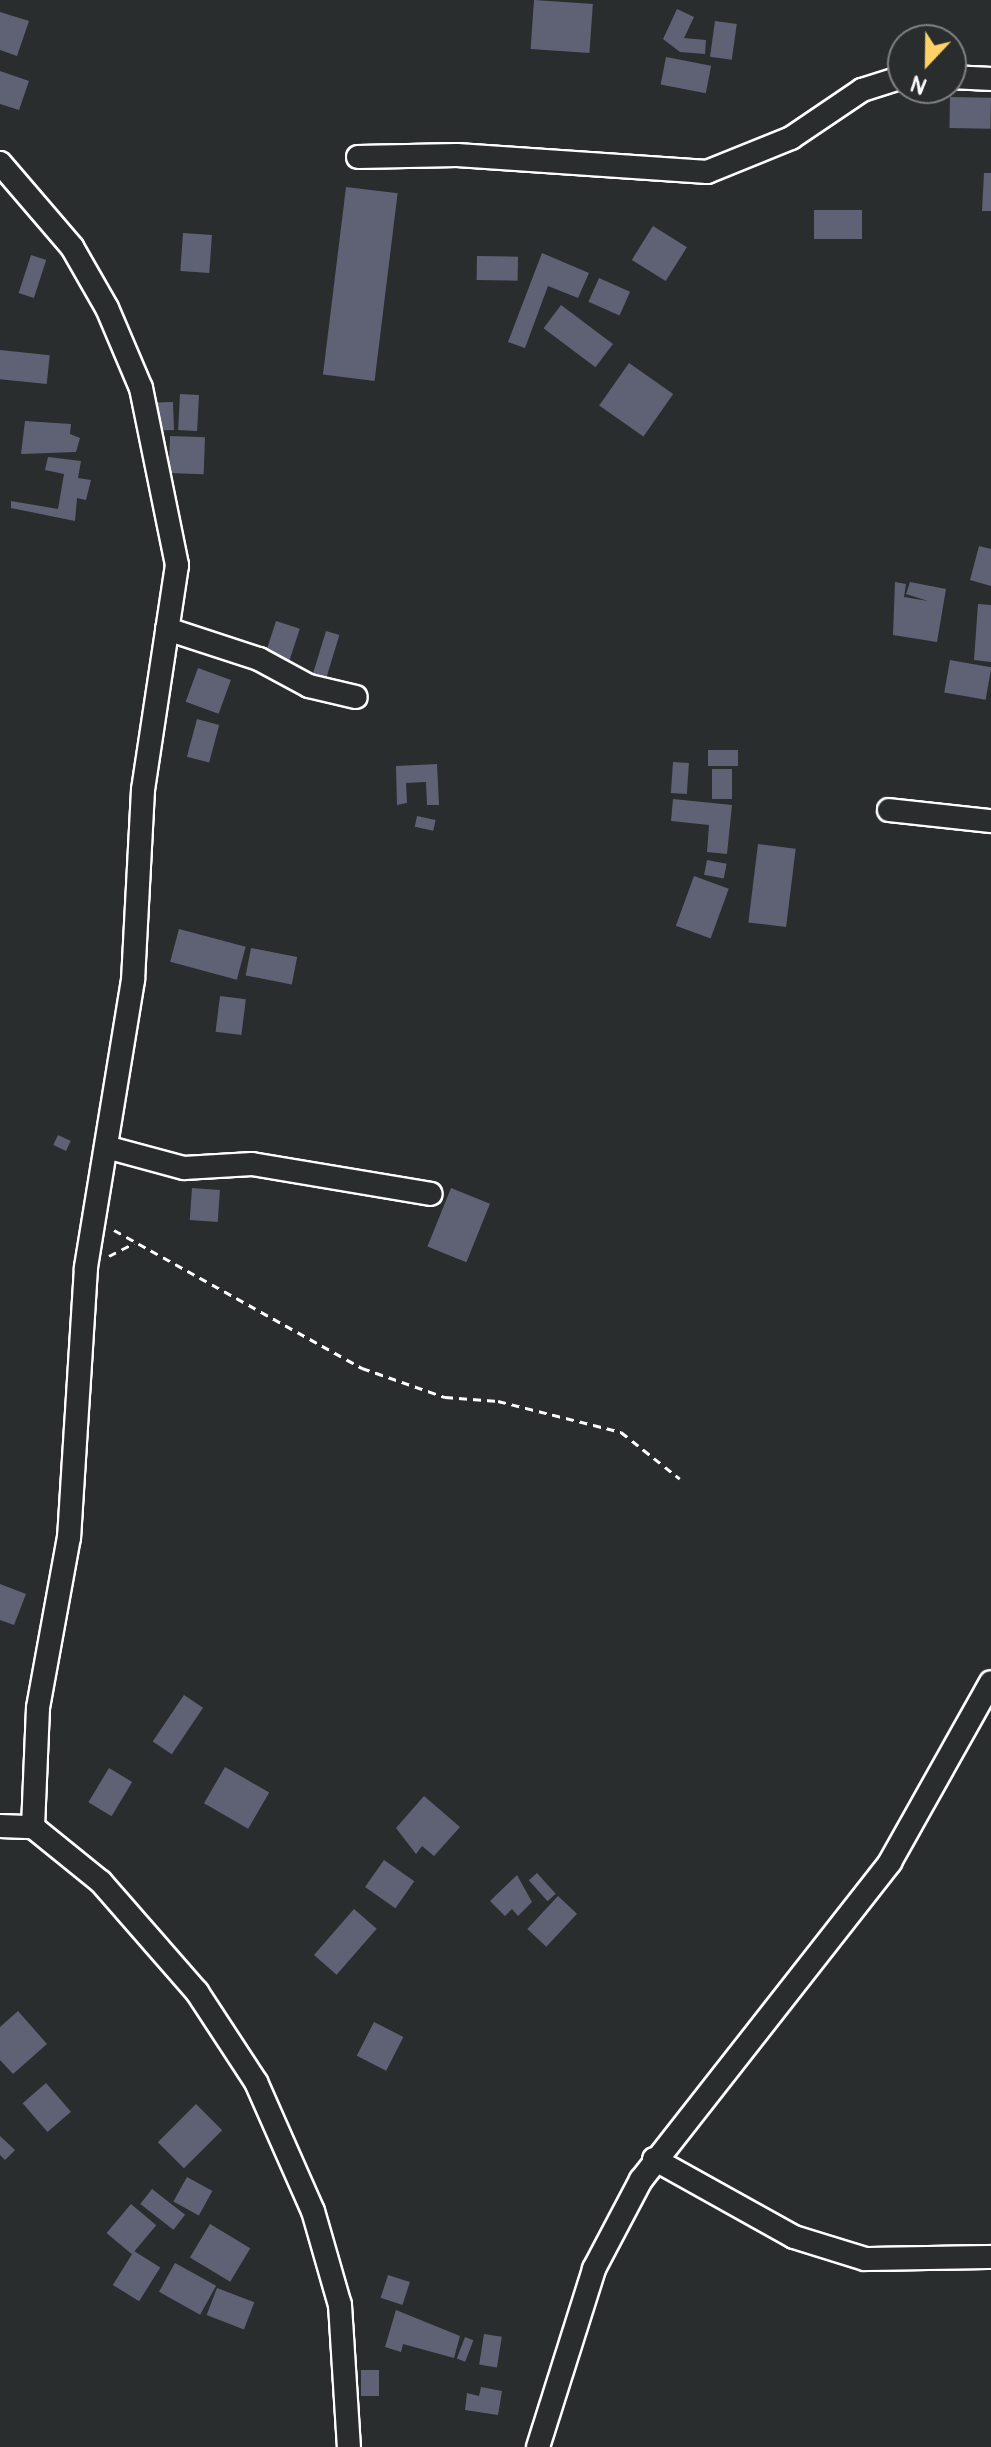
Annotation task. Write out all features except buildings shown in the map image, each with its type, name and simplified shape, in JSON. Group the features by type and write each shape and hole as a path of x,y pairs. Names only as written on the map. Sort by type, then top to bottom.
{"street":[{"path":"967,78 991,79"},
{"path":"358,157 457,155 707,172 791,138 862,90 887,82"},
{"path":"0,163 72,247 141,388 177,565 148,746 133,980 95,1217 69,1537 38,1708 33,1827"},
{"path":"169,630 259,659 309,686 356,697"},
{"path":"889,810 991,821"},
{"path":"106,1147 184,1168 252,1164 431,1194"},
{"path":"538,2447 594,2269 654,2159 890,1862 991,1682"},
{"path":"0,1826 33,1827 101,1882 197,1992 256,2082 313,2211 340,2305 349,2447"},
{"path":"654,2159 794,2237 865,2259 991,2257"}],"path":[{"path":"95,1217 362,1368 445,1397 604,1426 680,1479"}]}
